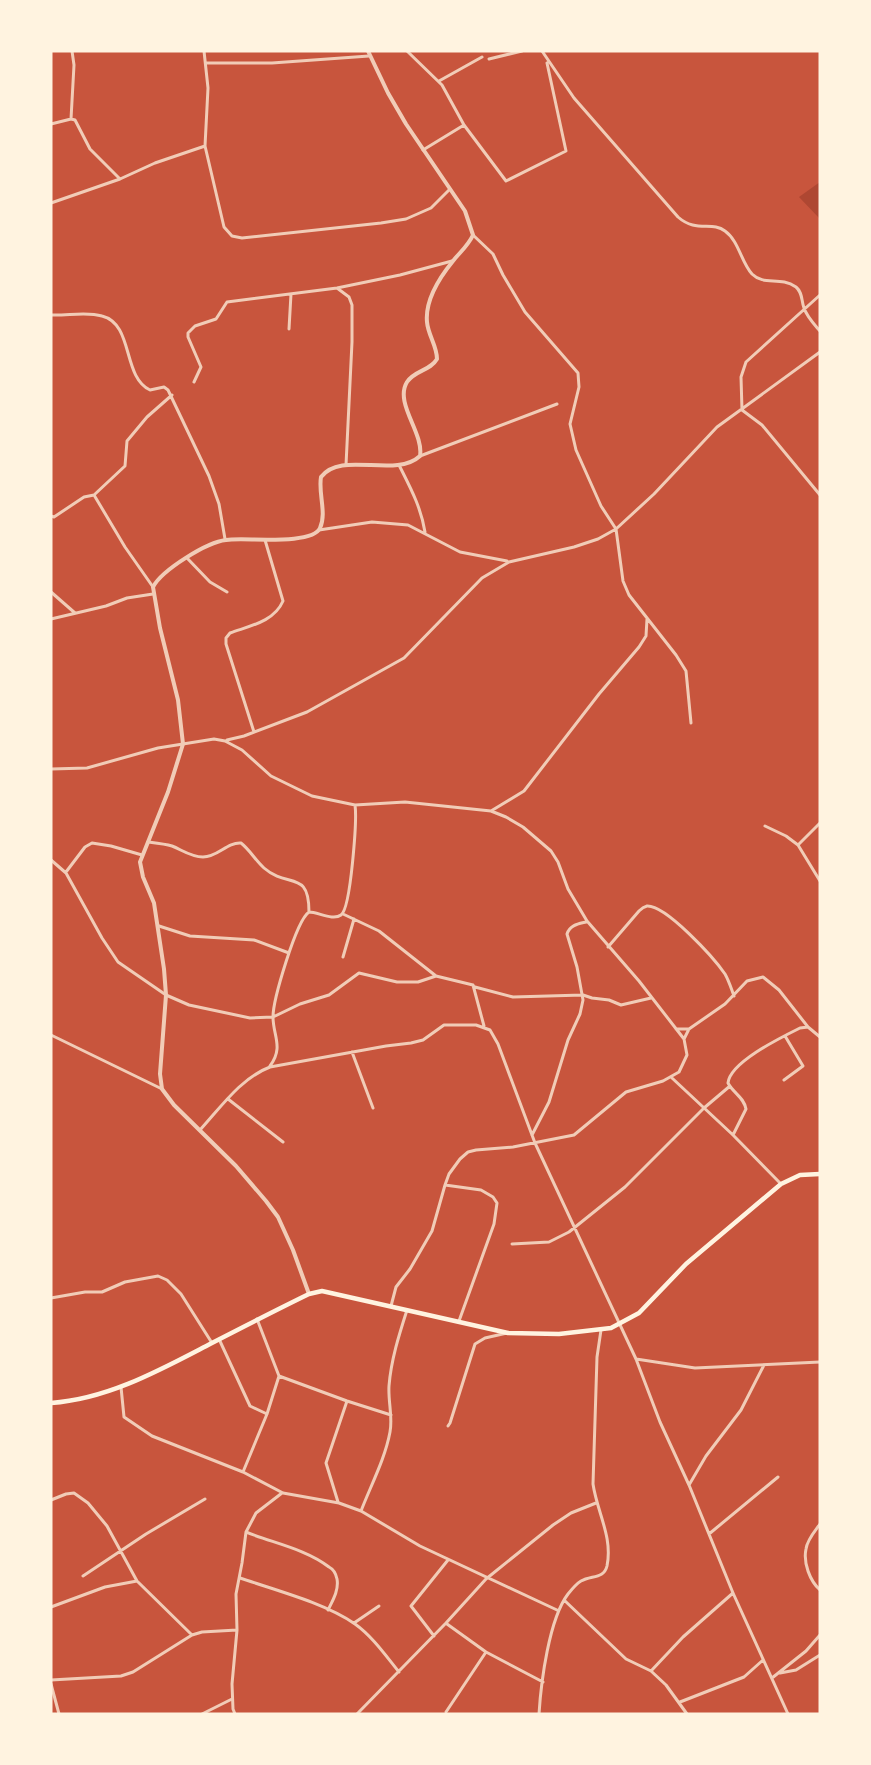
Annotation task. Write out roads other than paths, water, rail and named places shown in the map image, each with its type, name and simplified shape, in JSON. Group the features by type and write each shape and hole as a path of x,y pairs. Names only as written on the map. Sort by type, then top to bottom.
{"main road":[{"path":"51,1403 82,1399 121,1386 182,1359 309,1294 322,1291 508,1333 559,1334 601,1330 620,1324 639,1313 686,1264 781,1184 800,1175 820,1174"}],"street":[{"path":"71,119 74,65 72,51"},
{"path":"204,51 208,88 205,146 224,227 236,238 406,219 431,208 450,189"},
{"path":"407,51 439,81 464,125 506,181 566,151 546,58"},
{"path":"489,58 522,51"},
{"path":"542,51 574,98 678,217 686,224 720,228 727,232 752,274 765,281 788,282 799,290 804,309 820,331"},
{"path":"205,63 272,63 368,53 406,124 465,211 473,235 493,254 502,275 525,312 578,374 579,387 570,424 576,450 594,491 616,530 623,581 629,595 683,665 691,723"},
{"path":"439,81 482,57"},
{"path":"51,124 71,119 78,123 94,154 120,179"},
{"path":"423,150 464,125"},
{"path":"51,203 205,146"},
{"path":"420,456 420,444 404,398 405,387 408,380 433,366 437,358 426,321 428,307 441,278 468,245 473,235"},
{"path":"194,382 201,367 187,336 190,329 213,321 223,305 231,301 337,288 400,275 454,260"},
{"path":"337,288 349,297 352,305 346,465"},
{"path":"289,329 291,294"},
{"path":"742,410 741,377 746,364 820,295"},
{"path":"51,315 96,314 113,321 127,349 137,381 150,390 165,387 172,395 179,415 209,476 219,504 225,540"},
{"path":"51,769 87,768 158,748 214,740 225,741 307,712 404,658 482,578 508,562 574,547 616,530 654,494 709,434 820,352"},
{"path":"51,516 54,517 84,497 94,495 125,466 127,441 137,427 172,395"},
{"path":"319,530 322,520 321,477 330,468 346,465 399,465 557,404"},
{"path":"742,410 762,425 820,495"},
{"path":"399,465 417,499 423,517 424,532"},
{"path":"94,495 125,547 153,587 178,700 183,744 168,792 142,855 141,868 152,895 159,926 166,995 160,1074 162,1089"},
{"path":"153,587 165,572 187,558 225,540 299,537 319,530 372,522 408,525 460,552 508,562"},
{"path":"254,732 226,638 230,633 269,618 280,608 283,601 265,540"},
{"path":"187,558 210,582 227,592"},
{"path":"51,592 75,613"},
{"path":"51,619 106,606 142,594 153,594"},
{"path":"491,811 524,791 532,783 558,746 639,647 646,636 647,619"},
{"path":"225,741 242,750 271,776 312,796 355,805 405,802 491,811 523,827 551,851 558,862 568,889 587,921 639,981 684,1039 687,1055 682,1068 672,1078 626,1092 574,1135 468,1152 454,1166 445,1185 432,1231 410,1269 396,1287 391,1306"},
{"path":"343,914 350,890 357,817 355,805"},
{"path":"798,845 820,823"},
{"path":"765,826 786,836 798,845 820,880"},
{"path":"148,842 170,845 190,855 204,857 215,855 234,843 242,843 262,867 273,874 304,886 309,895 309,912"},
{"path":"66,873 85,847 92,843 142,855"},
{"path":"51,860 66,873 118,962 166,995 208,1010 250,1018 273,1017 300,1004 329,995 359,974 397,982 418,982 436,976 469,982 474,987 484,1026"},
{"path":"608,946 639,910 644,906 650,907 659,911 692,936 713,958 728,980 734,996"},
{"path":"270,1067 275,1060 278,1044 273,1017 279,986 288,953 304,916 309,912 329,916 343,914 379,931 436,976"},
{"path":"343,957 354,919"},
{"path":"532,1135 549,1102 583,1000 567,934 568,929 587,921"},
{"path":"159,926 190,936 254,940 288,953"},
{"path":"684,1039 689,1029 725,1004 749,980 765,978 779,990 808,1027 820,1037"},
{"path":"474,987 513,997 583,995 592,999"},
{"path":"583,1000 609,1000 621,1005 651,998"},
{"path":"200,1130 257,1072 270,1067 423,1040 444,1025 484,1026 490,1030 498,1044 535,1143 636,1359 670,1447 689,1485 733,1593 788,1714"},
{"path":"732,1135 746,1108 743,1099 730,1086 728,1080 730,1076 744,1061 800,1028 808,1027"},
{"path":"676,1029 689,1029"},
{"path":"51,1035 162,1089 174,1105 253,1184 278,1217 309,1294"},
{"path":"784,1080 803,1066 785,1036"},
{"path":"352,1052 373,1108"},
{"path":"672,1078 781,1184"},
{"path":"512,1244 549,1242 576,1227 626,1188 704,1108 730,1086"},
{"path":"228,1099 283,1142"},
{"path":"445,1185 481,1190 493,1197 497,1203 494,1224 459,1321"},
{"path":"51,1298 85,1292 102,1292 125,1282 158,1276 167,1280 181,1294 212,1342"},
{"path":"362,1510 388,1441 391,1415 389,1398 391,1372 395,1348 407,1309"},
{"path":"243,1472 267,1414 279,1376 257,1319"},
{"path":"539,1714 557,1610 580,1581 600,1576 607,1565 607,1534 596,1503 593,1463 597,1357 601,1330"},
{"path":"448,1426 475,1344 485,1338 508,1333"},
{"path":"219,1339 250,1406 267,1414"},
{"path":"636,1359 694,1368 820,1362"},
{"path":"689,1485 706,1456 741,1410 764,1364"},
{"path":"279,1376 391,1415"},
{"path":"121,1386 122,1411 128,1421 152,1436 243,1472 283,1493 339,1503 362,1510 405,1539 486,1579 557,1610"},
{"path":"339,1503 326,1463 347,1401"},
{"path":"709,1533 778,1477"},
{"path":"51,1500 70,1493 81,1496 107,1526 137,1581 192,1635"},
{"path":"235,1714 232,1699 237,1630 235,1602 246,1532 256,1513 283,1493"},
{"path":"83,1576 204,1499"},
{"path":"357,1714 486,1579 554,1525 571,1514 596,1503"},
{"path":"820,1524 805,1552 810,1577 813,1584 820,1590"},
{"path":"246,1532 303,1553 330,1567 337,1584 336,1593 328,1610"},
{"path":"434,1636 411,1606 448,1560"},
{"path":"240,1578 328,1610 354,1623 399,1671"},
{"path":"51,1607 105,1587 137,1581"},
{"path":"651,1671 682,1637 733,1593"},
{"path":"564,1600 626,1659 651,1671 666,1685 687,1714"},
{"path":"354,1623 379,1605"},
{"path":"446,1623 486,1652 543,1682"},
{"path":"59,1714 51,1682 121,1676 133,1672 192,1635 202,1632 237,1630"},
{"path":"772,1678 806,1651 820,1635"},
{"path":"446,1712 486,1652"},
{"path":"779,1673 796,1670 820,1655"},
{"path":"679,1703 744,1677 763,1660"},
{"path":"202,1714 232,1699"}]}
